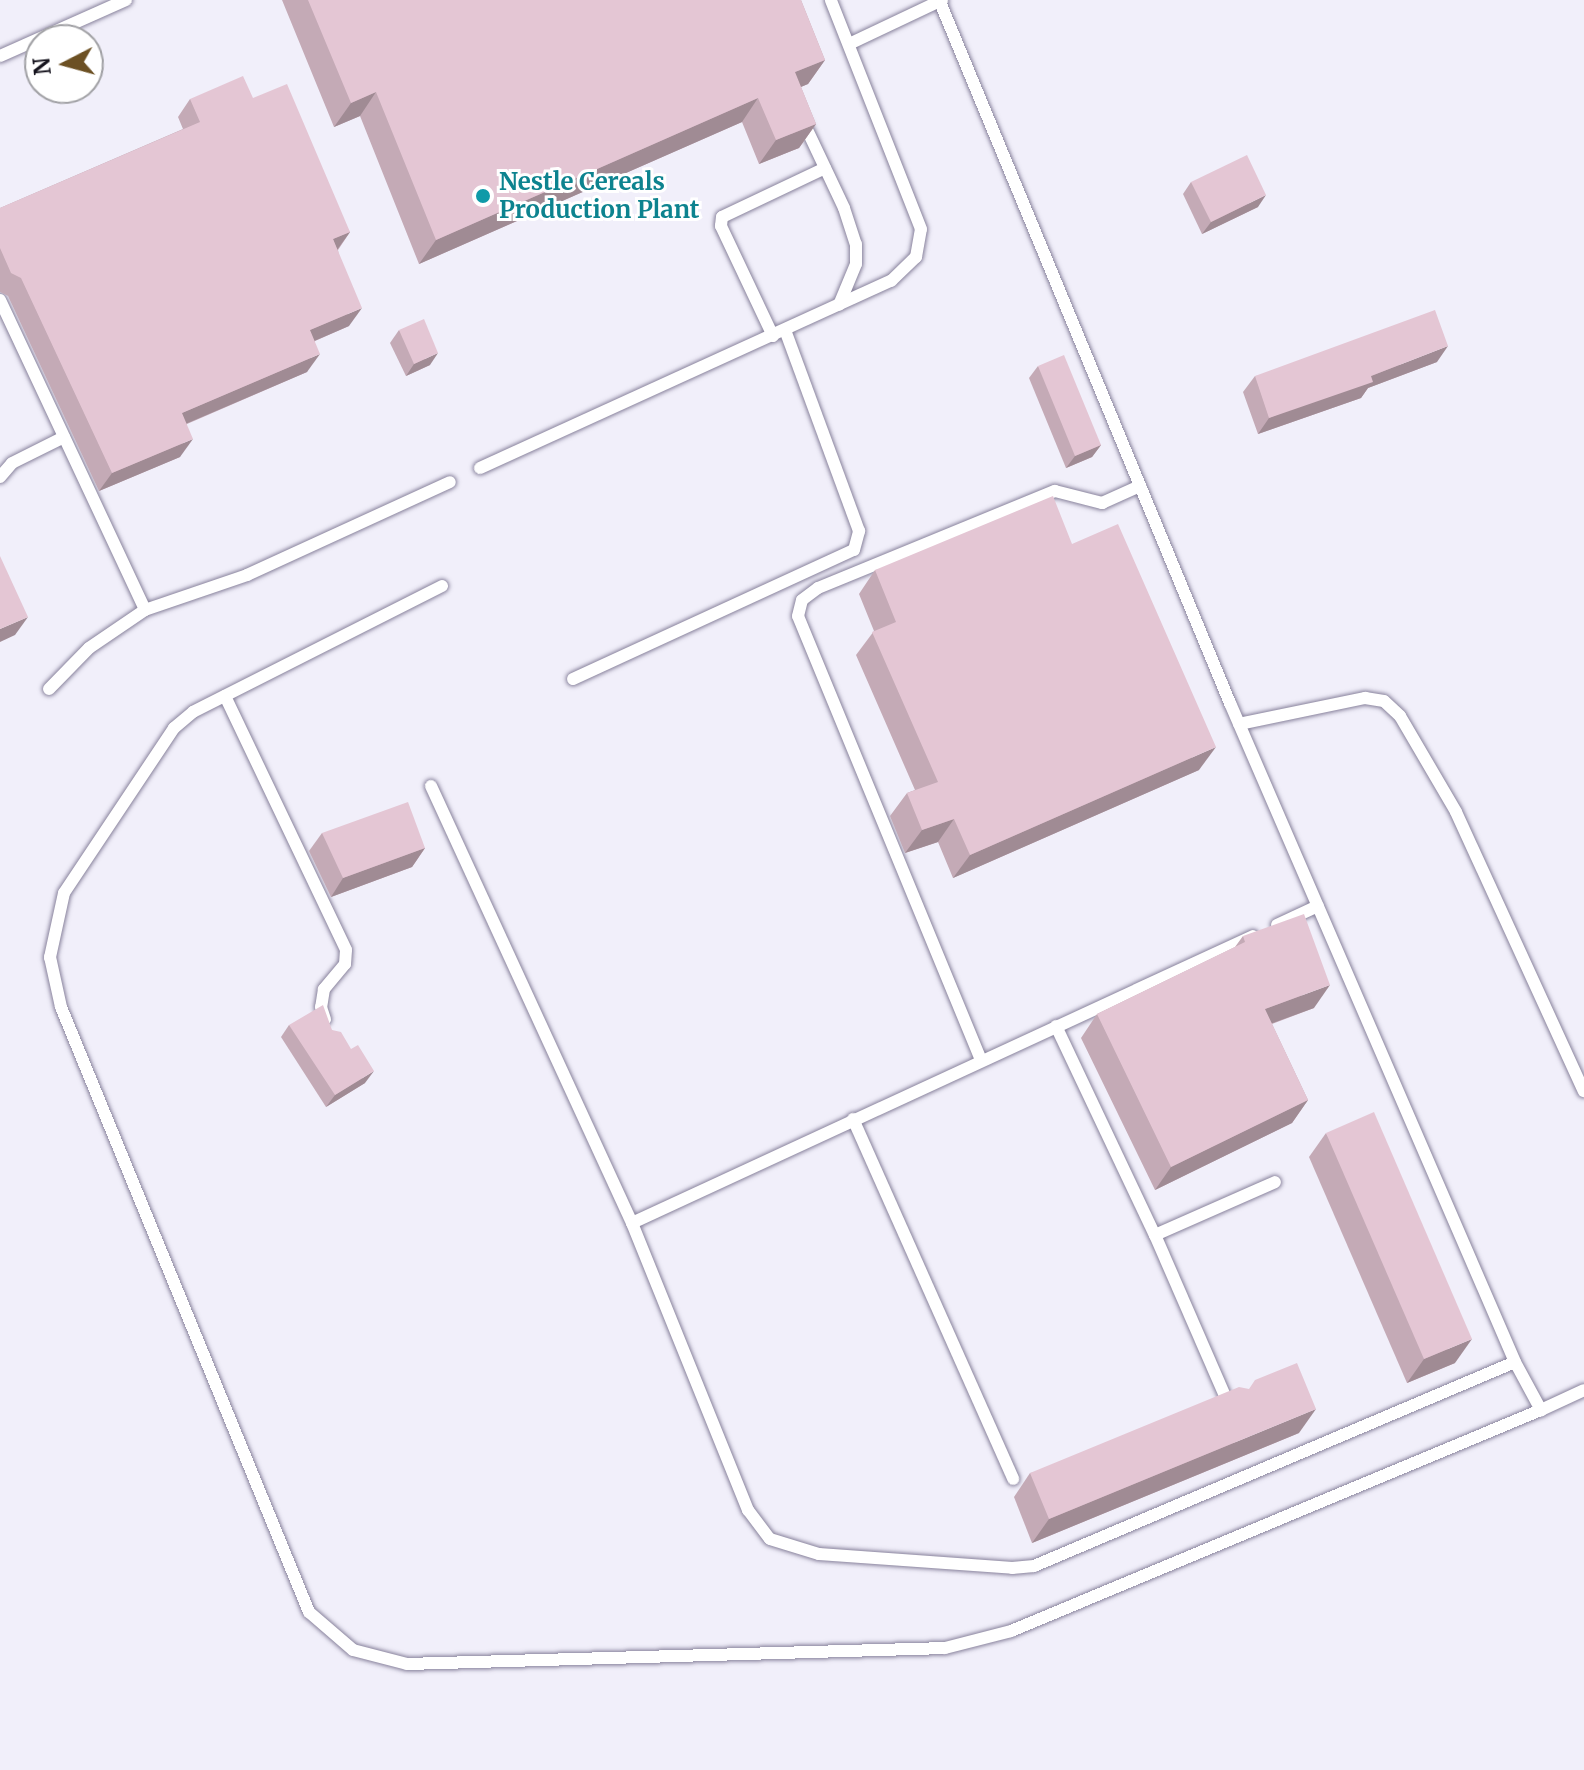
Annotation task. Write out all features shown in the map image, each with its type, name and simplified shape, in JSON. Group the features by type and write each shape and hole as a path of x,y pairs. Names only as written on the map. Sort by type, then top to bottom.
{"lane":[{"path":"0,56 126,0"},
{"path":"480,468 891,281 916,257 921,229 831,0"},
{"path":"849,44 941,1 1239,724 1515,1362 1541,1410"},
{"path":"799,113 856,244 853,277 839,305"},
{"path":"773,336 721,226 722,217 825,168"},
{"path":"0,300 145,610"},
{"path":"573,679 854,550 859,531 785,330"},
{"path":"0,477 12,463 64,437"},
{"path":"49,689 89,648 145,610 247,575 450,482"},
{"path":"981,1060 798,616 802,600 818,588 1055,491 1093,503 1140,486"},
{"path":"442,586 193,712 158,748 64,893 50,957 61,1007 309,1612 353,1650 407,1664 945,1648 1011,1631 1584,1390"},
{"path":"225,696 346,950 348,959 324,989 321,1007 330,1036"},
{"path":"1239,724 1365,698 1384,701 1400,716 1456,812 1584,1091"},
{"path":"431,786 632,1223 748,1510 770,1539 819,1554 1012,1568 1034,1566 1515,1362"},
{"path":"632,1223 1318,906"},
{"path":"1056,1026 1155,1235 1229,1405"},
{"path":"853,1119 1013,1479"},
{"path":"1155,1235 1275,1182"}],"building":[{"name":"Nestle Cereals Production Plant","path":"308,0 801,0 825,60 795,72 816,124 776,140 758,98 436,240 376,92 351,103"},
{"path":"243,76 253,98 287,84 350,232 333,239 362,308 310,330 320,354 182,413 193,439 112,473 21,278 11,273 0,248 0,208 200,122 190,99"},
{"path":"1247,155 1266,195 1211,222 1191,182"},
{"path":"1435,310 1448,346 1371,376 1373,382 1269,418 1255,376"},
{"path":"424,319 438,353 414,364 399,330"},
{"path":"1064,355 1101,445 1075,456 1038,366"},
{"path":"1053,496 1072,544 1118,524 1216,747 970,855 954,819 922,830 907,793 938,782 872,632 896,622 875,570"},
{"path":"0,556 28,617 0,629"},
{"path":"408,802 425,848 343,878 322,833"},
{"path":"1304,914 1330,985 1265,1009 1308,1100 1171,1167 1097,1014 1245,942 1243,936"},
{"path":"323,1005 332,1030 341,1032 351,1049 358,1045 374,1071 335,1095 289,1025"},
{"path":"1374,1112 1472,1339 1424,1359 1326,1133"},
{"path":"1297,1363 1316,1409 1049,1519 1030,1473 1239,1387 1249,1389 1255,1380"}],"place":[{"name":"Nestle Cereals Production Plant","path":"483,196"}]}
